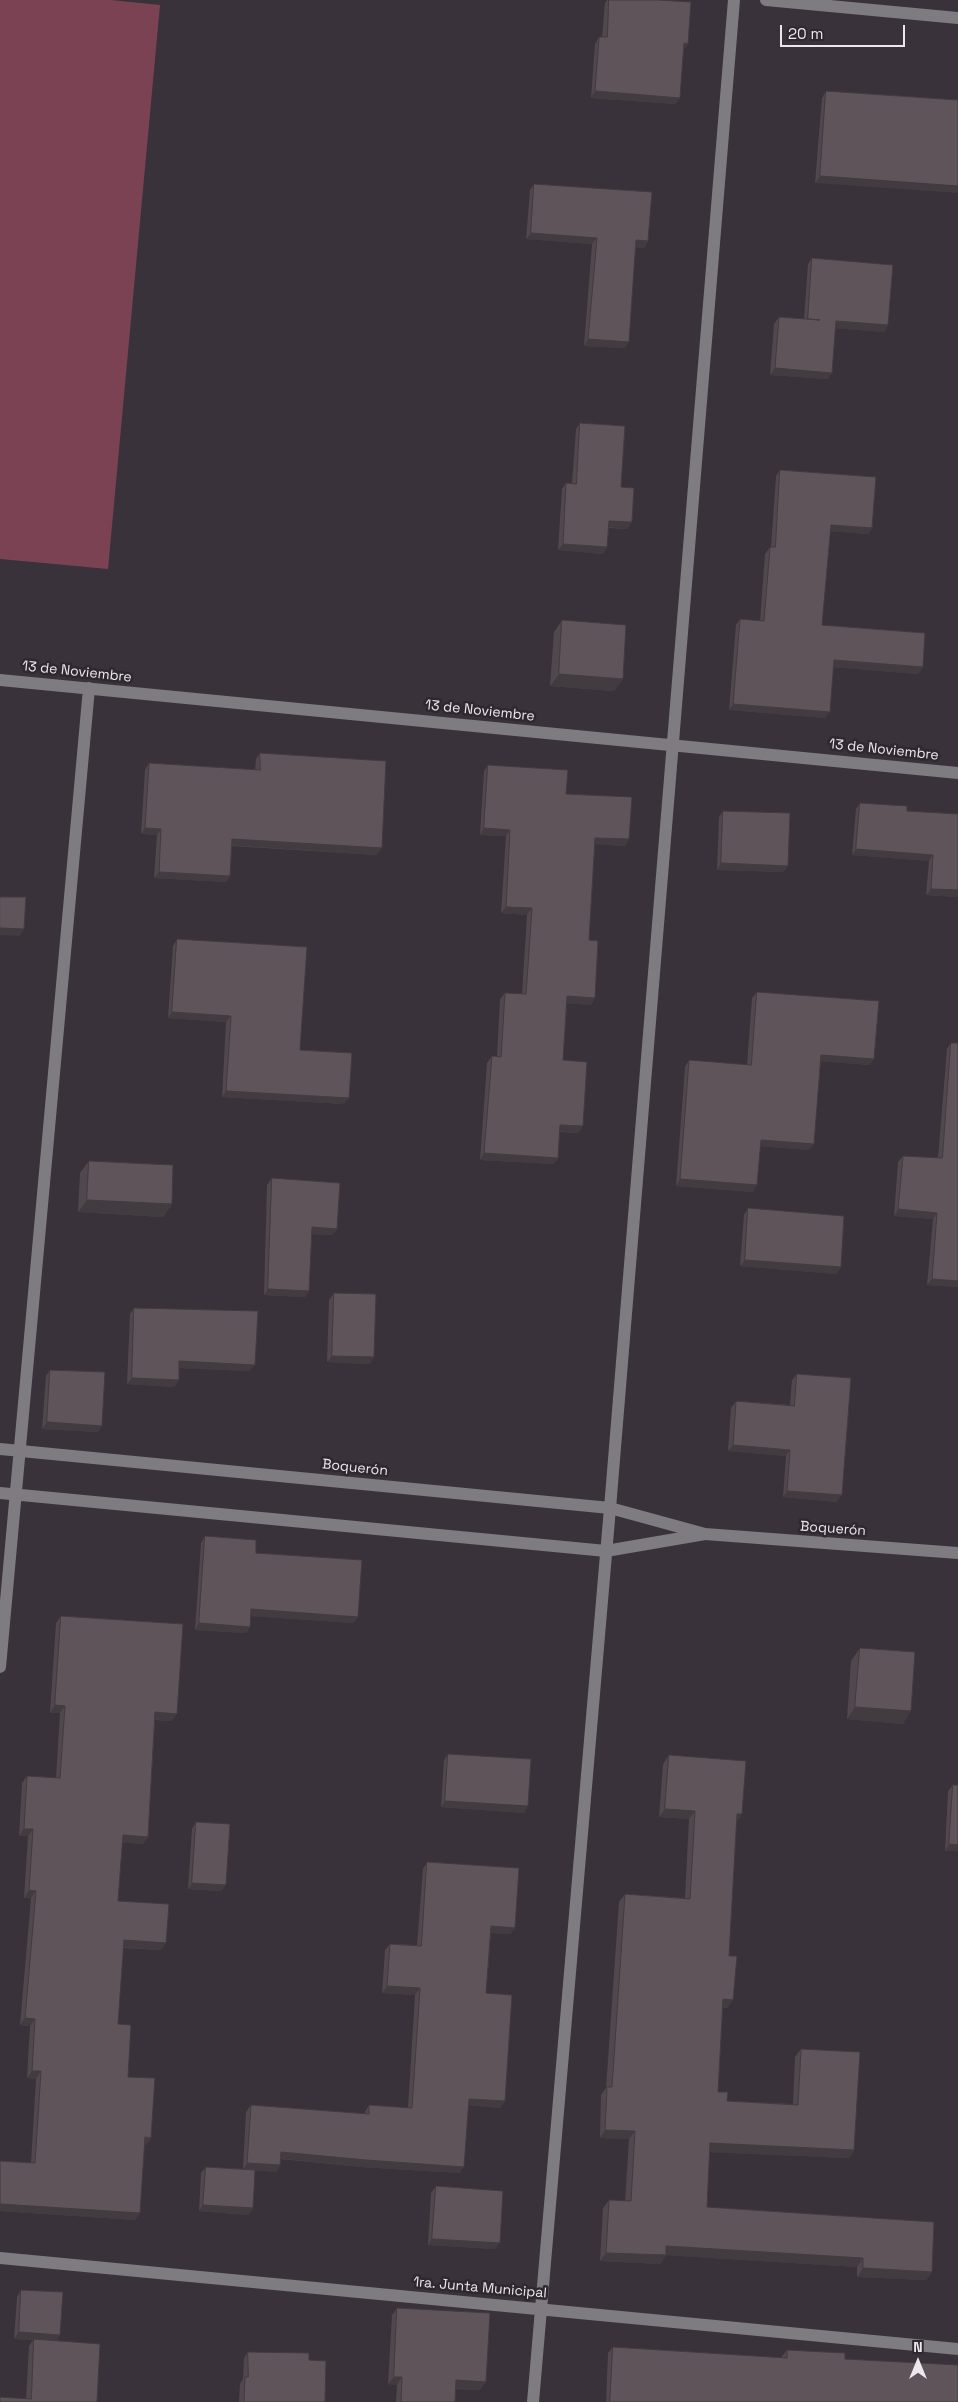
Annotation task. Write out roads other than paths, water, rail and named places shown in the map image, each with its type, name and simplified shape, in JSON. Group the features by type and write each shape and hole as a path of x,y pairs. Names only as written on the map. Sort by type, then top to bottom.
{"street":[{"path":"533,2402 610,1508 671,745 734,0"},
{"path":"766,0 958,18"},
{"name":"13 de Noviembre","path":"0,680 958,773"},
{"path":"0,1668 89,688"},
{"name":"Boquerón","path":"0,1449 610,1508 705,1534 958,1554"},
{"name":"Boquerón","path":"0,1494 606,1551 705,1534"},
{"name":"1ra. Junta Municipal","path":"0,2258 958,2349"}]}
